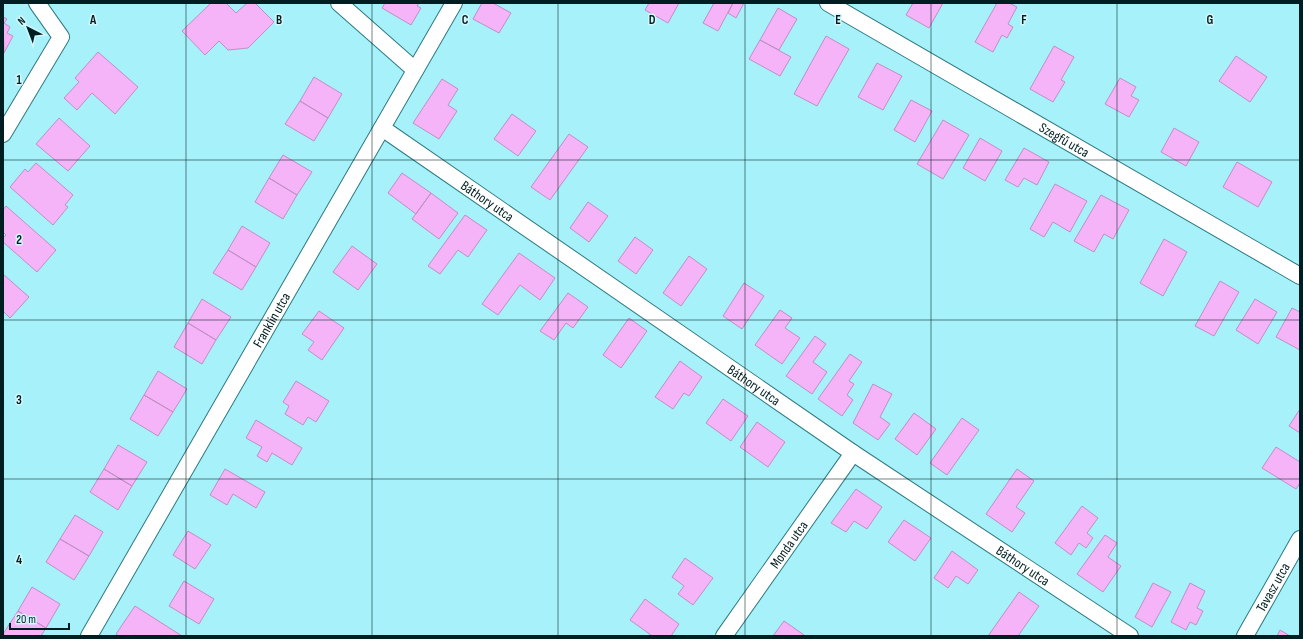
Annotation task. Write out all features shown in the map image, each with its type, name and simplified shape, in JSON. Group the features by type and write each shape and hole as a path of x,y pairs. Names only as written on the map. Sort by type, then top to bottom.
{"street":[{"path":"3,134 60,37 37,3"},
{"path":"339,3 416,70"},
{"name":"Franklin utca","path":"89,636 454,3"},
{"name":"Szegfű utca","path":"828,3 1300,276"},
{"name":"Báthory utca","path":"382,128 853,453 1130,636"},
{"name":"Monda utca","path":"724,636 853,453"},
{"name":"Tavasz utca","path":"1245,636 1300,539"}],"building":[{"path":"211,3 226,3 236,13 247,3 255,3 274,22 248,48 228,50 219,41 205,55 182,31"},
{"path":"385,3 419,3 417,6 421,8 411,25 382,8"},
{"path":"482,3 493,3 511,13 499,33 473,19"},
{"path":"649,3 679,3 668,23 645,10"},
{"path":"714,3 733,3 718,31 703,23"},
{"path":"733,3 744,3 736,18 728,13"},
{"path":"913,3 943,3 929,28 906,15"},
{"path":"997,3 1009,3 1017,7 1008,24 1013,27 1007,38 1002,35 993,52 975,42"},
{"path":"778,8 797,19 779,50 760,40"},
{"path":"3,17 7,19 4,23 10,27 7,33 13,36 4,53"},
{"path":"826,36 849,49 817,106 794,94"},
{"path":"760,40 791,57 780,76 749,59"},
{"path":"1054,46 1074,57 1061,80 1065,82 1053,102 1030,89"},
{"path":"98,52 138,87 115,114 92,93 77,110 64,98 79,82 75,78"},
{"path":"1236,56 1267,77 1250,102 1219,81"},
{"path":"877,63 902,76 883,110 858,97"},
{"path":"314,77 342,94 328,118 300,101"},
{"path":"1120,78 1136,87 1131,96 1139,100 1129,117 1105,104"},
{"path":"442,79 458,89 448,105 457,111 439,139 413,123"},
{"path":"911,100 932,111 915,142 894,130"},
{"path":"300,101 328,118 314,141 285,124"},
{"path":"512,114 536,131 518,156 494,139"},
{"path":"59,118 90,146 68,171 36,144"},
{"path":"943,120 969,135 943,179 917,164"},
{"path":"1174,128 1199,142 1186,166 1161,152"},
{"path":"569,134 588,147 550,200 531,187"},
{"path":"980,138 1002,151 985,181 963,168"},
{"path":"1024,148 1049,162 1037,185 1024,178 1018,187 1005,180"},
{"path":"283,155 312,172 297,195 269,178"},
{"path":"1237,162 1272,182 1258,207 1223,187"},
{"path":"36,163 73,195 65,205 68,207 53,225 10,187 25,169 28,172"},
{"path":"402,173 431,193 416,214 388,193"},
{"path":"269,178 297,195 283,219 255,202"},
{"path":"1055,184 1087,201 1070,232 1053,222 1044,237 1030,229"},
{"path":"431,193 458,213 439,239 412,219"},
{"path":"1101,195 1129,210 1113,239 1104,234 1094,252 1074,241"},
{"path":"588,202 608,216 589,242 570,228"},
{"path":"6,206 56,250 37,272 3,242 3,238 6,235 3,232 3,210"},
{"path":"465,215 487,230 468,257 458,250 440,274 428,266"},
{"path":"242,226 270,243 256,267 228,250"},
{"path":"635,237 653,250 636,274 618,261"},
{"path":"1164,239 1187,252 1163,296 1140,283"},
{"path":"352,246 377,264 358,290 333,272"},
{"path":"228,250 256,267 242,290 213,273"},
{"path":"519,253 555,278 540,300 520,285 498,315 482,304"},
{"path":"689,256 707,269 681,306 663,293"},
{"path":"3,274 29,297 10,318 3,311"},
{"path":"1220,281 1239,292 1214,336 1195,326"},
{"path":"744,283 764,296 742,329 723,316"},
{"path":"568,293 588,307 573,328 566,323 554,340 540,331"},
{"path":"202,299 231,317 216,340 188,323"},
{"path":"1255,299 1277,312 1258,344 1236,330"},
{"path":"1292,308 1300,312 1300,350 1276,337"},
{"path":"780,310 792,318 785,328 800,338 782,364 755,345"},
{"path":"319,311 344,328 322,360 308,350 314,342 302,334"},
{"path":"629,318 647,331 621,368 603,355"},
{"path":"188,323 216,340 202,364 174,347"},
{"path":"815,336 826,344 813,362 827,372 812,394 786,376"},
{"path":"850,354 862,362 849,381 854,384 847,395 853,400 842,416 818,399"},
{"path":"680,361 702,377 689,396 684,393 673,409 655,397"},
{"path":"158,371 187,389 173,412 144,395"},
{"path":"296,381 329,401 316,422 308,417 303,425 285,414 289,406 283,402"},
{"path":"873,384 892,394 880,417 890,424 878,440 853,423"},
{"path":"144,395 173,412 158,436 130,419"},
{"path":"723,399 748,416 731,441 706,423"},
{"path":"1300,409 1300,433 1289,426"},
{"path":"914,413 936,429 917,455 895,439"},
{"path":"962,418 979,430 947,475 930,463"},
{"path":"256,420 302,448 292,465 272,453 267,462 257,456 262,447 246,438"},
{"path":"757,422 785,442 768,467 740,447"},
{"path":"118,445 147,462 132,486 104,469"},
{"path":"1276,447 1300,462 1300,483 1296,489 1262,468"},
{"path":"104,469 132,486 118,510 90,492"},
{"path":"225,469 265,492 256,508 233,494 227,505 210,495"},
{"path":"1017,469 1034,481 1016,507 1025,513 1012,532 986,514"},
{"path":"856,489 882,507 867,529 854,521 846,532 831,523"},
{"path":"1082,506 1098,518 1087,533 1093,538 1086,548 1079,543 1071,555 1055,543"},
{"path":"75,515 103,532 89,556 60,539"},
{"path":"904,520 931,538 915,561 888,542"},
{"path":"188,531 211,545 195,569 173,555"},
{"path":"1105,535 1117,543 1108,557 1121,566 1103,592 1077,574"},
{"path":"60,539 89,556 74,580 46,562"},
{"path":"952,551 978,570 968,584 956,576 948,588 934,578"},
{"path":"685,558 713,578 693,605 678,594 684,586 672,577"},
{"path":"184,581 214,599 199,624 169,606"},
{"path":"1153,583 1171,592 1152,627 1135,617"},
{"path":"1190,583 1205,591 1197,608 1203,611 1196,625 1190,622 1186,630 1171,622"},
{"path":"32,587 60,604 46,628 18,611"},
{"path":"1019,592 1039,606 1018,636 988,636"},
{"path":"645,599 679,624 671,636 650,636 651,635 630,620"},
{"path":"135,606 182,636 119,636 116,634"},
{"path":"18,611 46,628 41,636 6,636 3,634"},
{"path":"784,621 804,635 773,636"},
{"path":"1280,630 1290,636 1277,636"}]}
